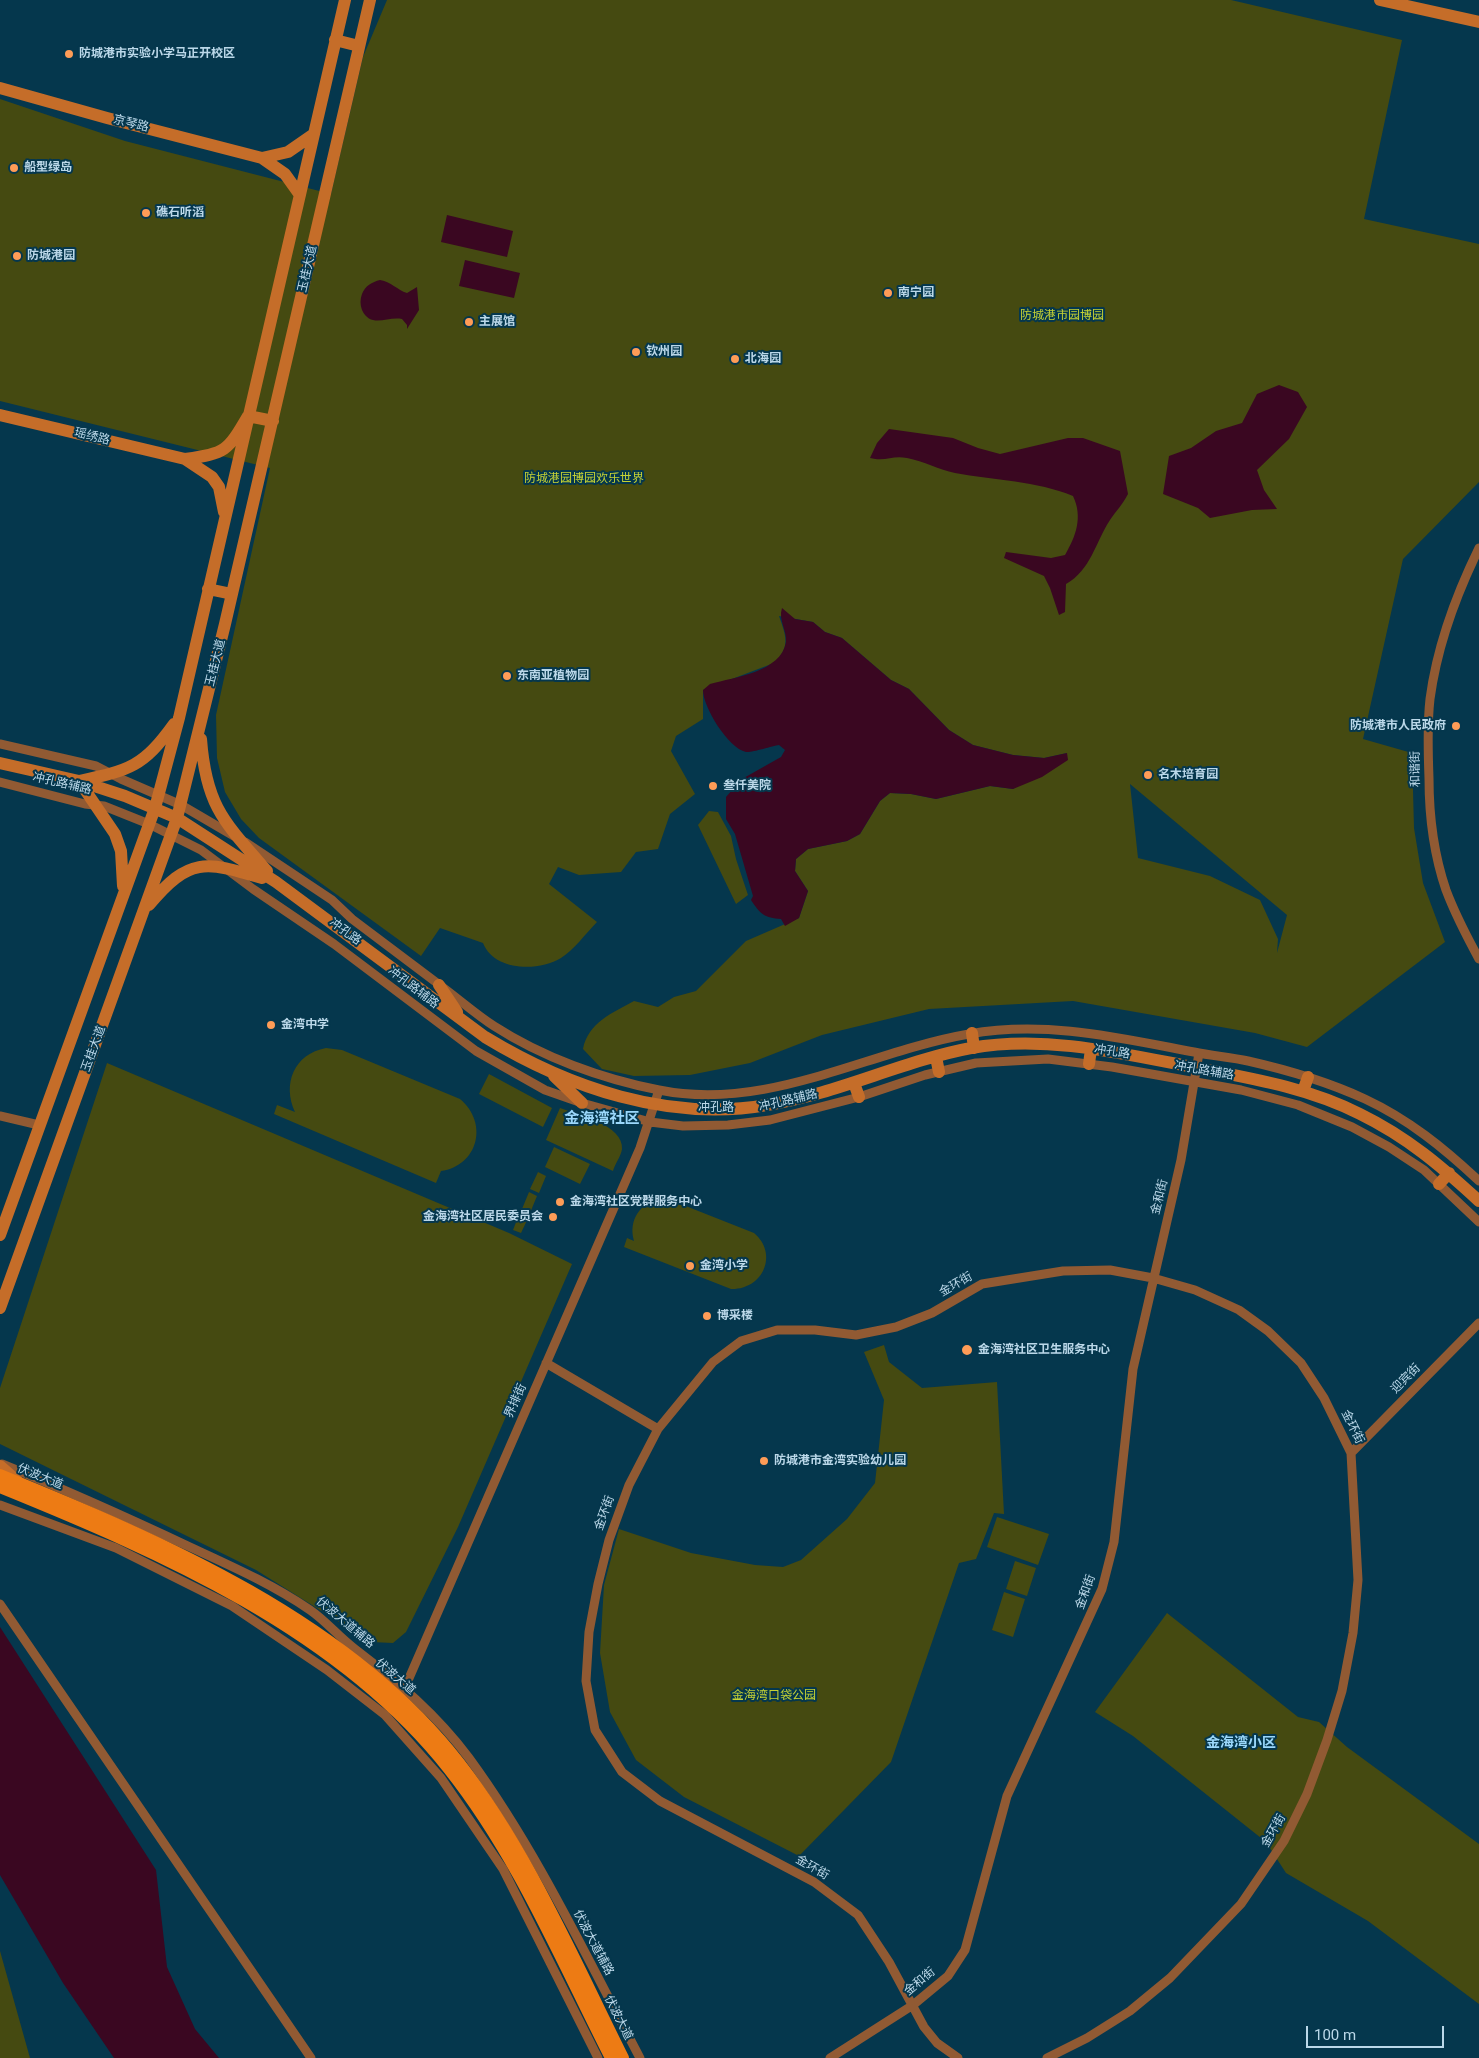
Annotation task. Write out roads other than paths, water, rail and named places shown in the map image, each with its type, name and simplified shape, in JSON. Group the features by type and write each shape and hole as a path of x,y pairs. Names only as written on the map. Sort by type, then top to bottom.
{"main road":[{"name":"玉桂大道","path":"0,1235 158,795 178,718 345,0"},
{"name":"玉桂大道","path":"0,1308 178,818 370,0"},
{"path":"1380,0 1479,22"},
{"path":"335,40 360,46"},
{"name":"京琴路","path":"0,88 262,158"},
{"path":"262,158 288,152 314,134"},
{"path":"262,158 285,174 300,195"},
{"name":"瑶绣路","path":"0,415 184,459"},
{"path":"184,459 216,455 232,443 248,416 272,421"},
{"path":"184,459 212,477 219,487 225,516"},
{"path":"208,589 232,594"},
{"path":"123,891 121,851 115,834 79,781 111,774 139,763 156,749 178,718"},
{"path":"200,725 203,766 210,796 220,815 237,838 276,882"},
{"name":"冲孔路","path":"0,762 79,781 178,818 276,882 462,1021 518,1057 550,1072 590,1087 655,1106 723,1109 767,1105 854,1083 936,1057 974,1048 1048,1043 1244,1076 1303,1091 1359,1113 1396,1134 1433,1158 1479,1201"},
{"path":"143,912 168,883 188,869 206,866 224,867 276,882"},
{"path":"439,985 462,1021"},
{"path":"972,1033 974,1048"},
{"path":"1089,1064 1091,1049"},
{"path":"936,1057 939,1072"},
{"path":"550,1072 582,1103"},
{"path":"1303,1091 1308,1077"},
{"path":"854,1083 859,1097"},
{"path":"1439,1184 1449,1173"},
{"path":"0,1464 21,1484"},
{"name":"伏波大道","path":"0,1475 21,1484 91,1507 243,1587 301,1623 396,1702 459,1764 498,1810 623,2058"},
{"name":"伏波大道","path":"0,1487 120,1538 237,1597 396,1702 451,1770 512,1863 611,2058"}],"street":[{"name":"和谐街","path":"1479,548 1456,600 1441,648 1430,699 1428,743 1432,833 1446,889 1464,931 1479,959"},
{"name":"冲孔路辅路","path":"0,744 96,766 181,805 237,838 332,900 352,919 493,1025 523,1043 594,1072 659,1090 688,1094 765,1090 850,1068 917,1046 972,1033 1049,1028 1116,1037 1248,1061 1308,1077 1366,1099 1404,1121 1442,1146 1479,1180"},
{"name":"冲孔路辅路","path":"0,782 104,806 172,834 201,850 308,928 334,944 476,1050 545,1090 582,1103 650,1122 701,1125 770,1120 859,1097 939,1072 976,1063 1048,1059 1089,1064 1241,1090 1298,1105 1352,1127 1389,1147 1424,1170 1479,1222"},
{"name":"金和街","path":"830,2058 913,2005 948,1976 964,1950 1007,1796 1102,1589 1114,1542 1133,1369 1181,1160 1199,1053"},
{"name":"界排街","path":"396,1702 650,1122 659,1090"},
{"path":"0,1116 39,1125"},
{"name":"金环街","path":"958,2058 937,2043 924,2027 889,1962 858,1915 814,1882 660,1801 622,1772 595,1730 586,1681 589,1632 598,1584 609,1540 629,1485 658,1428 713,1362 740,1341 777,1330 815,1330 856,1335 896,1327 932,1313 982,1284 1063,1271 1110,1270 1153,1278 1194,1290 1239,1310 1268,1331 1301,1363 1324,1398 1351,1453 1358,1580 1353,1632 1342,1691 1328,1740 1308,1794 1292,1825 1242,1904 1170,1978 1130,2010 1087,2038 1047,2058"},
{"name":"迎宾街","path":"1351,1453 1479,1323"},
{"path":"546,1363 658,1428"},
{"path":"0,1464 91,1507"},
{"path":"0,1505 116,1548 232,1606 327,1670 396,1702 441,1778 503,1868 598,2058"},
{"path":"0,1604 311,2058"},
{"name":"伏波大道辅路","path":"498,1810 531,1852 640,2058"}],"place":[{"name":"防城港市实验小学马正开校区","path":"69,54"},
{"name":"船型绿岛","path":"14,168"},
{"name":"礁石听滔","path":"146,213"},
{"name":"防城港园","path":"17,256"},
{"name":"南宁园","path":"888,293"},
{"name":"主展馆","path":"469,322"},
{"name":"钦州园","path":"636,352"},
{"name":"北海园","path":"735,359"},
{"name":"东南亚植物园","path":"507,676"},
{"name":"防城港市人民政府","path":"1456,726"},
{"name":"名木培育园","path":"1148,775"},
{"name":"叁仟美院","path":"713,786"},
{"name":"金湾中学","path":"271,1025"},
{"name":"金海湾社区党群服务中心","path":"560,1202"},
{"name":"金海湾社区居民委员会","path":"553,1217"},
{"name":"金湾小学","path":"690,1266"},
{"name":"博采楼","path":"707,1316"},
{"name":"金海湾社区卫生服务中心","path":"967,1350"},
{"name":"防城港市金湾实验幼儿园","path":"764,1461"}],"district":[{"name":"金海湾社区","path":"602,1119"},
{"name":"金海湾小区","path":"1241,1743"}],"park label":[{"name":"防城港市园博园","path":"1062,316"},
{"name":"防城港园博园欢乐世界","path":"584,479"},
{"name":"金海湾口袋公园","path":"774,1696"}]}
